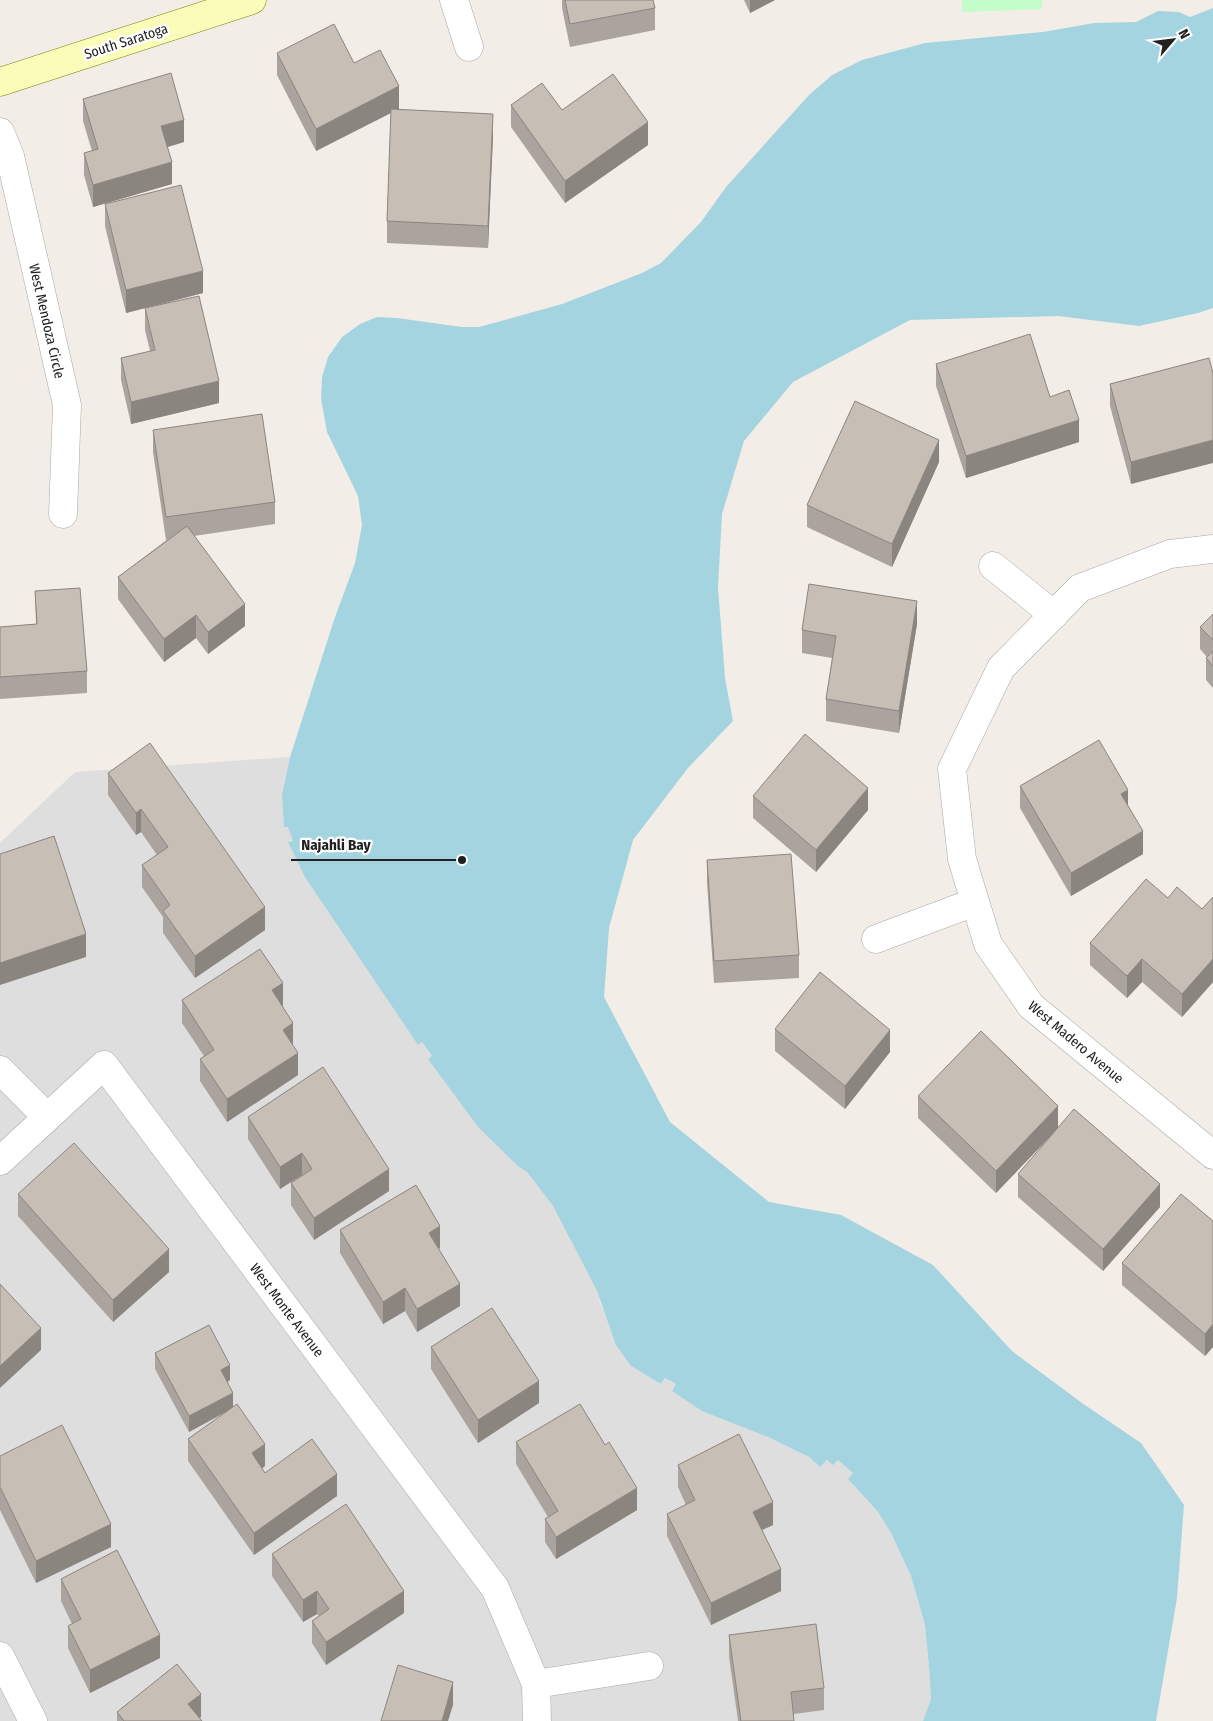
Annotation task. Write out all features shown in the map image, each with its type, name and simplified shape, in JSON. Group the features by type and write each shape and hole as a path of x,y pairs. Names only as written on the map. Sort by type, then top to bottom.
{"street":[{"name":"South Saratoga","path":"0,82 252,0"},
{"path":"454,0 469,47"},
{"name":"West Mendoza Circle","path":"0,132 10,156 66,405 63,514"},
{"name":"West Madero Avenue","path":"1213,549 1170,554 1080,588 1001,668 952,769 962,859 988,944 1031,1006 1213,1156"},
{"path":"993,566 1054,615"},
{"path":"876,939 975,902"},
{"name":"West Monte Avenue","path":"47,1117 104,1065 495,1588 536,1684 536,1721"},
{"path":"0,1070 47,1117 0,1161"},
{"path":"0,1656 33,1721"},
{"path":"536,1684 649,1666"}],"shaded area":[{"path":"290,757 282,795 284,827 288,826 293,841 289,842 418,1045 422,1042 432,1056 428,1059 519,1167 527,1172 553,1206 597,1291 602,1308 661,1384 665,1378 676,1384 672,1391 809,1457 820,1467 828,1460 838,1460 853,1473 853,1485 878,1512 891,1533 911,1576 925,1625 931,1699 923,1721 0,1721 0,843 75,772"}],"green space":[{"path":"962,0 1042,0 1042,9 962,12"}],"water":[{"path":"1213,8 1213,308 1139,326 1058,316 910,320 793,382 744,441 722,514 718,587 725,678 733,721 688,768 633,840 609,928 604,997 670,1122 769,1202 841,1215 933,1265 1012,1351 1082,1403 1141,1443 1184,1505 1177,1598 1156,1721 923,1721 931,1699 925,1625 911,1576 891,1533 878,1512 848,1479 853,1473 838,1460 833,1465 827,1460 820,1467 809,1457 768,1437 702,1411 672,1391 676,1384 665,1378 661,1384 631,1366 616,1345 597,1291 553,1206 527,1172 519,1167 478,1127 428,1059 432,1056 422,1042 418,1045 305,877 288,842 293,841 288,827 284,827 282,795 290,757 334,620 355,563 362,525 358,496 327,432 321,399 322,377 328,357 342,337 360,324 377,317 462,327 479,327 562,304 642,273 661,263 701,222 726,187 809,95 832,75 862,60 925,43 1043,32 1094,23 1136,22 1158,11 1179,12 1190,17"}],"building":[{"path":"565,0 653,0 655,8 570,24"},
{"path":"334,24 354,63 380,50 399,86 316,129 277,53"},
{"path":"171,73 184,120 161,126 172,162 93,185 84,153 98,149 83,99"},
{"path":"613,74 648,122 565,181 511,105 542,83 562,110"},
{"path":"391,109 493,114 488,226 387,221"},
{"path":"181,185 203,271 126,290 105,204"},
{"path":"199,296 219,381 131,402 121,358 155,350 145,308"},
{"path":"1030,334 1050,397 1069,390 1079,420 966,456 936,364"},
{"path":"1209,358 1213,373 1213,440 1131,462 1110,384"},
{"path":"855,401 939,440 892,544 807,505"},
{"path":"262,414 275,502 166,517 153,430"},
{"path":"187,526 245,604 208,632 196,615 164,639 118,577"},
{"path":"809,584 917,601 899,711 826,699 836,636 802,630"},
{"path":"80,588 87,671 0,677 0,627 37,624 35,591"},
{"path":"1213,614 1213,640 1200,627"},
{"path":"1213,651 1213,666 1206,658"},
{"path":"805,734 868,788 816,850 753,796"},
{"path":"1099,740 1128,790 1121,794 1143,831 1071,873 1020,786"},
{"path":"150,743 265,907 195,956 163,911 170,905 142,865 168,847 141,809 136,813 108,773"},
{"path":"54,836 86,934 0,963 0,854"},
{"path":"791,854 799,955 714,961 707,860"},
{"path":"1146,879 1168,898 1177,887 1202,909 1213,897 1213,959 1182,994 1142,959 1127,976 1090,943"},
{"path":"260,949 283,983 272,990 293,1023 283,1030 298,1053 227,1099 200,1059 214,1050 182,1000"},
{"path":"820,972 890,1030 845,1086 775,1029"},
{"path":"981,1031 1058,1106 996,1171 918,1096"},
{"path":"323,1067 389,1169 314,1218 291,1183 312,1169 302,1153 280,1167 248,1117"},
{"path":"1074,1109 1160,1184 1103,1249 1018,1174"},
{"path":"74,1143 169,1249 113,1300 18,1194"},
{"path":"416,1185 440,1226 429,1233 460,1284 417,1309 405,1288 383,1302 340,1230"},
{"path":"1181,1194 1213,1221 1213,1324 1205,1334 1122,1263"},
{"path":"0,1284 41,1328 0,1366"},
{"path":"492,1308 539,1381 478,1420 431,1347"},
{"path":"209,1325 230,1365 221,1370 233,1393 189,1416 155,1353"},
{"path":"237,1404 265,1444 252,1453 265,1473 312,1439 337,1474 254,1533 188,1439"},
{"path":"580,1404 605,1445 609,1442 637,1488 556,1537 545,1519 558,1511 516,1442"},
{"path":"62,1425 111,1524 36,1561 0,1487 0,1456"},
{"path":"739,1434 773,1502 753,1512 781,1569 711,1603 667,1514 695,1500 678,1465"},
{"path":"346,1504 404,1591 326,1642 312,1621 329,1609 317,1591 303,1600 272,1554"},
{"path":"117,1550 160,1635 90,1670 68,1626 81,1619 61,1579"},
{"path":"816,1624 824,1688 791,1692 794,1721 741,1721 729,1635"},
{"path":"177,1664 201,1694 188,1704 202,1721 124,1721 117,1712"},
{"path":"398,1665 453,1682 442,1721 381,1721"}],"place":[{"name":"Najahli Bay","path":"462,860"}]}
